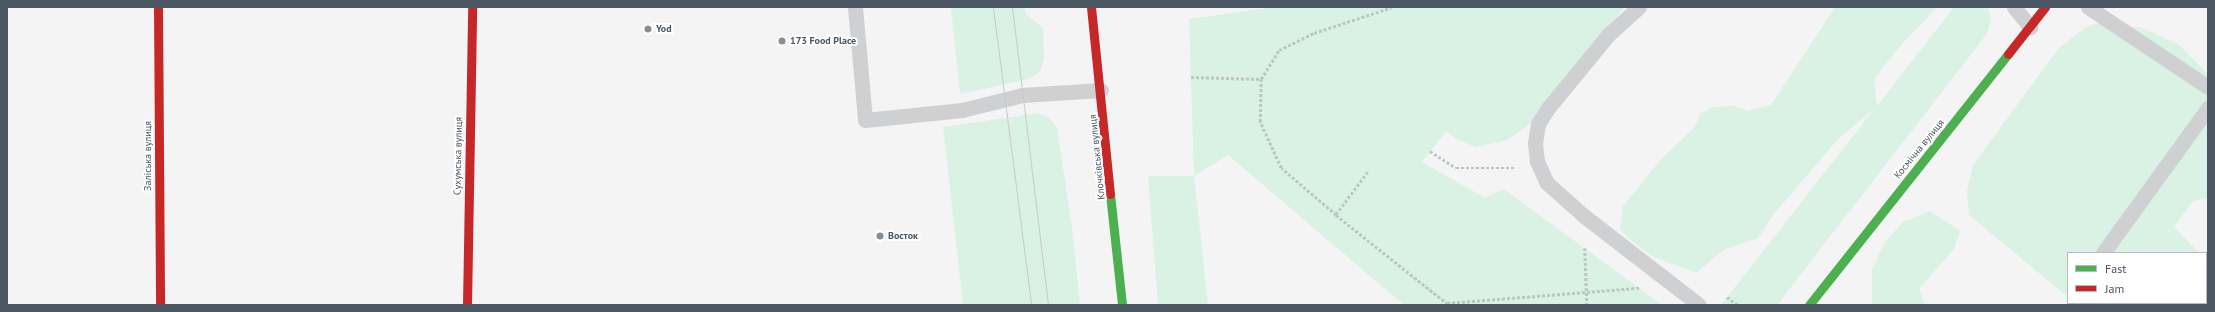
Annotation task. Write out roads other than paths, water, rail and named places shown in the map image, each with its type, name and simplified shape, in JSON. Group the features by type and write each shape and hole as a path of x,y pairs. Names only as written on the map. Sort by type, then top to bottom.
{"street":[{"name":"Заліська вулиця","path":"158,7 160,305"},
{"name":"Сухумська вулиця","path":"467,305 472,7"},
{"name":"Клочківська вулиця","path":"1091,7 1101,90 1122,305"},
{"name":"Космічна вулиця","path":"1812,303 2045,7"}],"lane":[{"path":"855,7 865,120 962,110 1022,95 1101,90"},
{"path":"1640,7 1608,35 1548,108 1538,124 1535,143 1540,168 1547,183 1584,216 1699,305"},
{"path":"2014,7 2030,27"},
{"path":"2088,7 2208,87"},
{"path":"2105,252 2208,108"}],"tram line":[{"path":"993,7 1031,305"},
{"path":"1012,7 1048,305"}],"place":[{"name":"Yod","path":"648,29"},
{"name":"173 Food Place","path":"782,41"},
{"name":"Восток","path":"880,236"}]}
